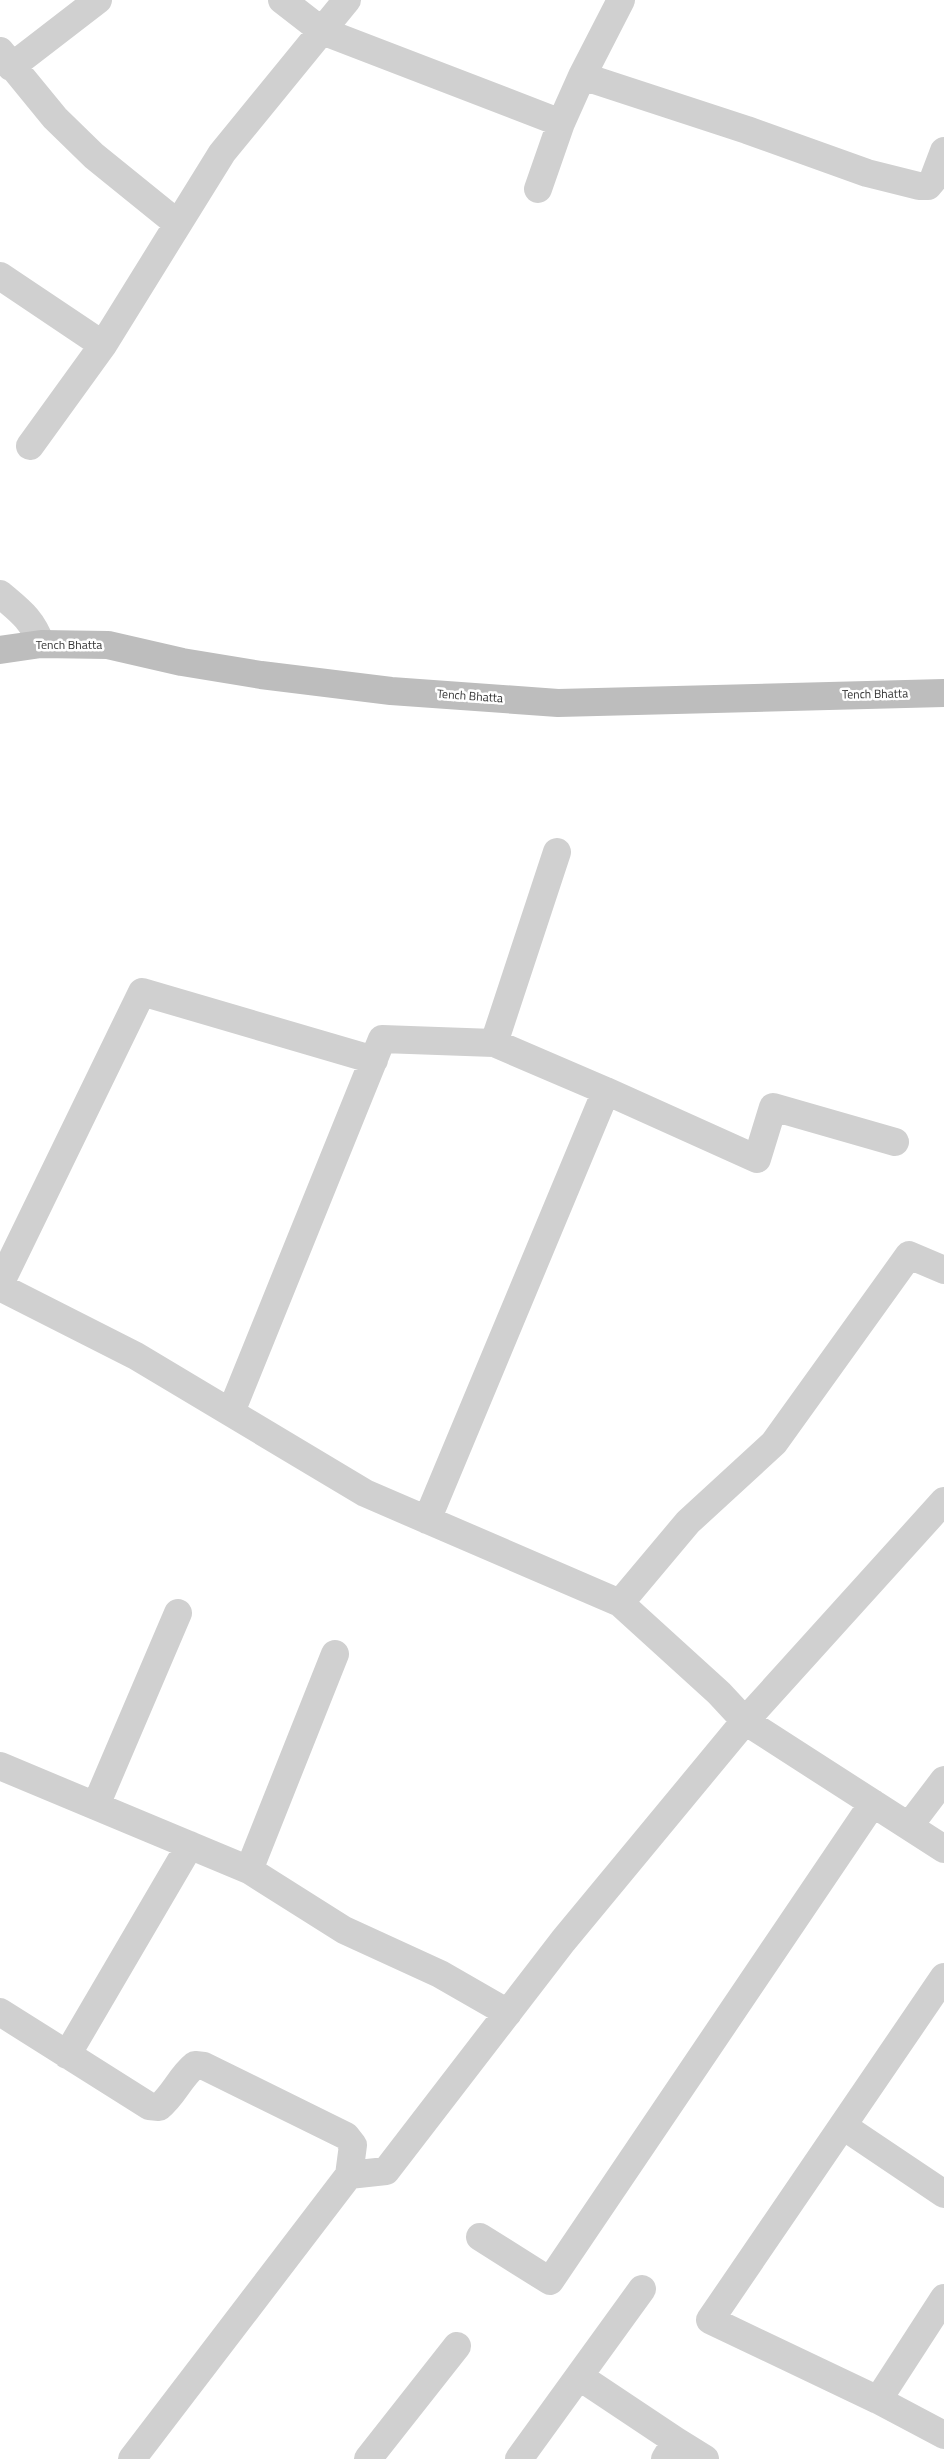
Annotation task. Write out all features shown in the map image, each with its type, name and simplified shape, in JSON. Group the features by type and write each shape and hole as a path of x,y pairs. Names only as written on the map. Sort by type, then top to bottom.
{"main road":[{"name":"Tench Bhatta","path":"0,650 41,644 108,645 182,662 391,691 558,703 944,693"}],"street":[{"path":"98,0 6,59 55,118 94,156 178,224"},
{"path":"282,0 322,30 561,124"},
{"path":"30,446 103,345 222,153 347,0"},
{"path":"538,189 561,124 618,2"},
{"path":"582,76 747,130 867,173 919,186 928,186 933,180 944,151"},
{"path":"0,276 103,345"},
{"path":"0,594 25,615 34,626 41,644"},
{"path":"494,1043 557,852"},
{"path":"374,1060 142,992 0,1285 136,1356 365,1493 620,1603 745,1721 944,1849"},
{"path":"231,1412 382,1039 494,1043 757,1159 773,1107 895,1142"},
{"path":"428,1520 606,1091"},
{"path":"620,1603 688,1522 774,1443 908,1255 944,1270"},
{"path":"350,2175 386,2171 563,1941 745,1721 944,1501"},
{"path":"96,1805 178,1613"},
{"path":"249,1870 334,1654"},
{"path":"0,1766 249,1870 344,1930 440,1974 508,2012"},
{"path":"909,1826 944,1780"},
{"path":"480,2236 550,2281 873,1803"},
{"path":"67,2054 190,1845"},
{"path":"944,1977 710,2320 878,2400 944,2435"},
{"path":"0,2012 150,2106 159,2107 167,2101 186,2072 195,2066 204,2066 346,2136 353,2145 350,2175 132,2459"},
{"path":"843,2126 944,2194"},
{"path":"520,2459 642,2289"},
{"path":"878,2400 944,2298"},
{"path":"368,2459 457,2346"},
{"path":"580,2377 671,2450 705,2459"}]}
